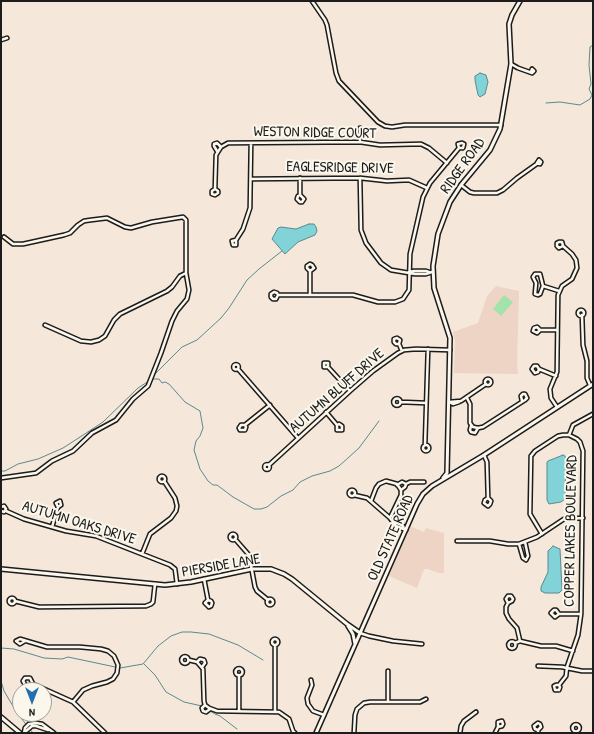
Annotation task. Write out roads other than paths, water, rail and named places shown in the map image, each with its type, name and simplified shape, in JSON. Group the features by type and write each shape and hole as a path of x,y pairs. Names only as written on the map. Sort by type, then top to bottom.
{"street":[{"path":"312,1 326,20 337,77 342,85 378,122 385,126 392,127 405,125 502,126"},
{"name":"RIDGE ROAD","path":"443,478 446,473 450,338 436,297 431,272 436,243 444,215 461,185 490,150 502,126 511,64 509,24 520,1"},
{"path":"1,40 6,38"},
{"path":"511,64 521,70 531,72"},
{"path":"360,128 360,142"},
{"name":"WESTON RIDGE COURT","path":"221,147 228,143 360,142 380,145 423,145 447,163"},
{"path":"214,189 215,161 217,151 221,147 217,143 214,144 214,146 217,151"},
{"path":"236,240 249,214 251,201 251,143"},
{"path":"278,295 352,295 378,302 398,302 408,294 410,254 423,197 427,188 459,148"},
{"path":"461,185 470,192 474,193 497,193 504,190 517,178 538,163"},
{"path":"300,178 300,195"},
{"path":"360,178 360,225 366,243 381,263 388,269 395,271 415,274 426,274 431,272"},
{"name":"EAGLESRIDGE DRIVE","path":"251,179 360,178 409,180 427,188"},
{"path":"1,478 34,474 52,461 73,451 92,433 116,420 133,399 146,388 161,353 172,321 188,297 189,285 186,273 185,218 181,217 152,222 130,228 107,218 84,221 64,236 23,244 13,244 4,237"},
{"path":"557,407 551,398 550,389 556,376 559,291 562,286 572,279 577,268 574,257 563,246"},
{"path":"310,271 310,295"},
{"path":"45,324 81,341 91,342 99,340 105,336 114,320 120,314 167,291 181,274 186,273"},
{"path":"535,274 540,274 543,286 540,294 536,294 534,292 536,283 533,276 535,274"},
{"path":"543,286 559,291"},
{"path":"582,315 583,345 587,378 591,384"},
{"path":"540,330 557,330"},
{"path":"399,344 402,351"},
{"name":"AUTUMN BLUFF DRIVE","path":"269,465 373,371 402,351 416,349 450,350"},
{"path":"425,445 428,349"},
{"path":"328,367 350,391"},
{"path":"238,369 298,438"},
{"path":"539,369 556,376"},
{"path":"449,402 467,398 486,384"},
{"name":"OLD STATE ROAD","path":"316,733 420,498 427,490 443,478 484,455 591,384"},
{"path":"467,398 470,404 470,430 471,432 475,433 478,428"},
{"path":"471,426 478,428 483,427 522,401"},
{"path":"401,402 426,403"},
{"path":"245,425 270,405"},
{"path":"326,412 337,425"},
{"path":"569,435 573,425 593,414"},
{"name":"COPPER LAKES BOULEVARD","path":"542,534 530,514 531,456 535,451 558,436 569,435 580,442 584,451 581,614 580,628 567,667 566,676 559,685"},
{"path":"484,455 487,462 488,498"},
{"path":"446,463 450,470 454,472"},
{"path":"371,501 376,488 380,483 389,481 397,485 401,490 400,498 390,518"},
{"path":"142,554 150,534 171,518 176,511 177,506 175,498 164,482"},
{"path":"397,485 402,482 406,484 410,482 424,482"},
{"path":"401,490 406,487 406,484"},
{"path":"354,495 365,497 371,501 396,524 396,526 405,529"},
{"name":"AUTUMN OAKS DRIVE","path":"1,507 5,507 6,511"},
{"path":"52,527 58,507"},
{"name":"AUTUMN OAKS DRIVE","path":"1,511 6,511 24,519 66,531 96,536 173,566 176,572 177,584"},
{"path":"457,541 490,541 519,544 542,534 564,519 583,518"},
{"path":"235,539 249,555 257,591 268,600"},
{"path":"519,544 523,558 526,560 528,556 525,542"},
{"name":"PIERSIDE LANE","path":"1,569 155,584 177,584 252,569 271,569 284,574 360,633 397,642 422,644"},
{"path":"204,579 208,600"},
{"path":"15,602 39,607 146,606 153,602 155,584"},
{"path":"508,603 506,613 520,634 520,641"},
{"path":"559,614 581,614"},
{"path":"347,624 353,634 355,644"},
{"path":"25,641 47,648 80,647 105,650 114,656 118,665 117,673 113,679 82,690 73,702"},
{"path":"515,642 520,641 542,646 556,646 573,651"},
{"path":"275,645 275,711"},
{"path":"197,662 200,659 204,660 205,663 202,667"},
{"path":"189,660 197,662 202,667 203,698 205,705 210,709 217,711 275,711 283,713 288,717 295,733"},
{"path":"538,666 567,667 593,672"},
{"path":"388,671 388,702"},
{"path":"239,675 239,711"},
{"path":"311,680 312,685 308,698 308,704 313,711 324,715"},
{"path":"52,693 73,702 105,733"},
{"path":"354,733 354,715 359,706 368,702 420,702 426,699"},
{"path":"205,705 202,708 204,712 207,712 210,709"},
{"path":"460,733 461,726 464,721 476,712"},
{"path":"1,717 20,733"},
{"path":"24,732 25,728 30,724 36,723 42,724 53,732"},
{"path":"495,733 498,727"}],"water":[{"path":"480,73 486,75 488,82 485,94 480,97 478,95 475,76"},
{"path":"309,224 314,224 316,227 317,231 315,235 298,242 285,254 272,239 278,228 296,229"},
{"path":"563,455 566,459 565,499 561,502 549,504 547,500 547,462"},
{"path":"553,546 560,549 562,590 559,593 545,593 541,591 541,587 548,572 548,551"}],"waterway":[{"path":"546,103 560,102 580,105 590,99 592,95 589,89 591,84 589,65 590,47 593,45"},
{"path":"153,376 182,347 197,340 221,318 247,280 282,251"},
{"path":"153,379 159,379 162,383 165,382 169,384 185,402 200,411 203,428 196,441 194,450 200,469 208,481 213,485 217,485 233,497 254,509 267,507 281,496 293,490 300,482 312,476 330,471 339,466 359,448 379,421"},
{"path":"1,471 5,471 18,464 38,459 63,448 103,422 138,388 149,381"},
{"path":"1,648 14,649 44,658 62,659 68,657 120,668 143,664 158,646 171,636 182,632 191,632 209,634 238,645 263,660"},
{"path":"144,664 155,675 166,692 184,702 202,706 220,716 237,729"},
{"path":"1,681 4,691 17,713 33,733"}]}
